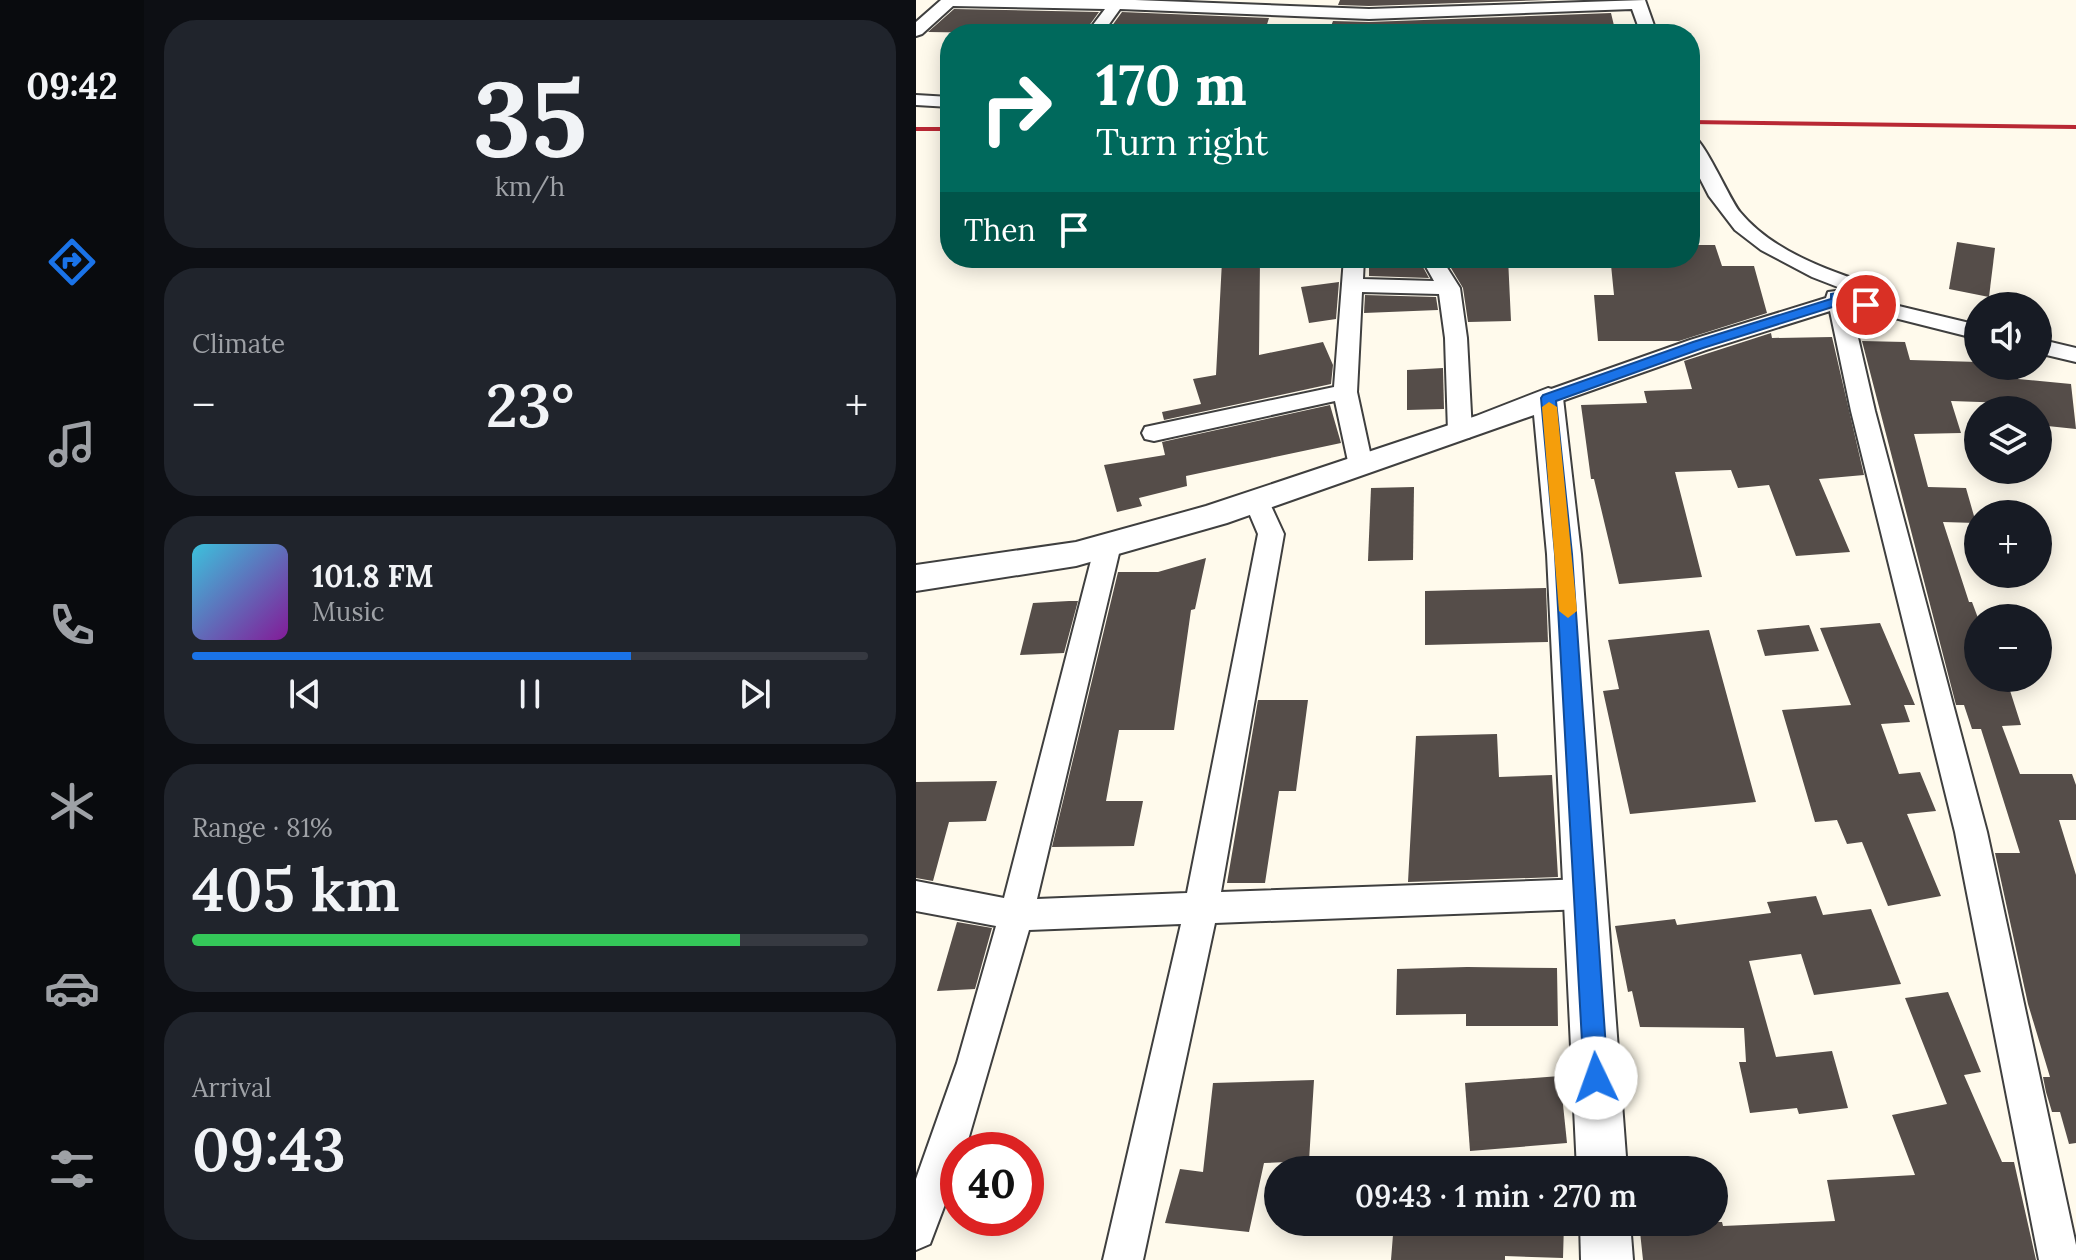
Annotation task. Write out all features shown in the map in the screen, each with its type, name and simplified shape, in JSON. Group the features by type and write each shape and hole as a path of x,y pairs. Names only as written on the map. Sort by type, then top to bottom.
{"street":[{"path":"916,31 949,1 1118,2 1217,16 1297,6 1638,2 1646,24"},
{"path":"1102,24 1118,2"},
{"path":"916,100 940,101"},
{"path":"1700,161 1742,226 1791,259 1852,286 1964,314"},
{"path":"1354,268 1345,392 1361,466"},
{"path":"1437,268 1449,288 1456,338 1460,432"},
{"path":"1353,285 1449,288"},
{"path":"1964,329 1836,297 1971,832 2059,1260"},
{"path":"916,578 1076,554 1257,501 1460,432 1698,345 1839,301"},
{"path":"2052,335 2076,340"},
{"path":"2052,349 2076,355"},
{"path":"1154,433 1345,392"},
{"path":"1548,398 1564,554 1601,1156"},
{"path":"1123,1260 1201,908 1271,534 1257,501"},
{"path":"916,1230 946,1157 1015,915 1108,545"},
{"path":"916,896 1015,915 1586,894"},
{"path":"1606,1236 1607,1260"}],"building":[{"path":"1340,0 1548,0 1369,6 1338,5"},
{"path":"954,9 1099,12 1090,24 940,24 940,32 928,32"},
{"path":"1122,12 1269,18 1267,24 1113,24"},
{"path":"1611,13 1614,24 1332,24 1333,21"},
{"path":"1957,242 1995,248 1990,292 1949,289"},
{"path":"1700,245 1715,245 1722,266 1754,266 1767,313 1679,341 1598,341 1594,295 1614,295 1611,268 1700,268"},
{"path":"1222,268 1260,268 1259,355 1323,342 1333,365 1331,384 1164,420 1162,412 1201,404 1193,379 1216,375"},
{"path":"1369,268 1424,268 1429,278 1369,276"},
{"path":"1451,268 1508,268 1511,321 1468,322 1463,288"},
{"path":"1339,282 1336,319 1309,323 1301,287"},
{"path":"1365,295 1436,297 1438,310 1364,313"},
{"path":"1771,333 1772,338 1832,337 1864,475 1819,479 1850,552 1796,556 1769,485 1738,488 1731,470 1675,472 1702,577 1619,584 1594,479 1591,479 1581,405 1647,403 1644,391 1692,389 1684,361"},
{"path":"1862,341 1905,342 1910,360 1964,362 1964,380 2029,380 2071,384 2076,429 2052,426 2052,396 1964,396 1964,401 1951,401 1961,433 1914,434 1928,487 1966,488 1969,500 1964,500 1964,523 1943,522 1969,602 1973,604 1964,604 1964,692 2010,692 2021,725 2002,726 2020,774 2072,774 2076,785 2076,820 2059,820 2076,875 2076,1143 2069,1144 2060,1112 2052,1112 2046,1092 2043,1077 2050,1077 2028,1004 1995,853 2020,853 1981,729 1972,729 1964,705 1956,705"},
{"path":"1443,368 1444,409 1407,410 1407,370"},
{"path":"1330,405 1341,443 1186,476 1187,486 1139,498 1142,506 1117,512 1104,465 1165,455 1162,442"},
{"path":"1414,487 1413,560 1368,561 1371,488"},
{"path":"1206,558 1195,609 1191,610 1174,730 1119,730 1106,801 1143,801 1134,846 1052,847 1118,572 1158,572"},
{"path":"1546,588 1548,642 1425,645 1425,591"},
{"path":"1078,601 1064,653 1020,655 1033,603"},
{"path":"1880,623 1915,705 1904,705 1910,722 1881,724 1899,774 1920,772 1936,811 1907,814 1941,896 1888,906 1862,842 1847,844 1837,820 1815,822 1782,710 1851,705 1820,628"},
{"path":"1809,625 1819,651 1765,656 1757,630"},
{"path":"1709,630 1756,802 1630,814 1603,691 1619,689 1608,640"},
{"path":"1258,700 1308,700 1296,791 1279,791 1265,883 1227,883"},
{"path":"1497,734 1499,777 1552,775 1558,877 1408,882 1416,736"},
{"path":"997,781 986,821 949,822 933,881 916,878 916,782"},
{"path":"1816,896 1823,915 1871,909 1901,984 1814,995 1801,954 1749,961 1776,1057 1832,1051 1848,1108 1799,1114 1797,1108 1750,1113 1739,1062 1746,1062 1744,1028 1640,1027 1632,991 1628,992 1615,926 1675,919 1677,925 1771,913 1767,902"},
{"path":"957,922 992,928 975,989 937,991"},
{"path":"1557,968 1558,1026 1466,1026 1466,1014 1396,1015 1397,969"},
{"path":"1948,992 1981,1072 1964,1075 2002,1162 2014,1162 2036,1260 1643,1260 1640,1236 1728,1236 1728,1226 1835,1221 1827,1180 1915,1175 1892,1115 1947,1104 1905,998"},
{"path":"1560,1076 1567,1143 1470,1151 1465,1083"},
{"path":"1314,1080 1309,1156 1264,1156 1249,1232 1165,1223 1180,1169 1203,1172 1213,1083"},
{"path":"1393,1236 1564,1236 1563,1258 1505,1256 1505,1260 1391,1260"}],"railway":[{"path":"1700,122 2076,127"},
{"path":"916,129 940,129"}],"slow traffic":[{"path":"1549,407 1568,611"}],"route":[{"path":"1596,1078 1564,554 1548,398 1698,345 1839,301 1836,297 1866,305"}]}
